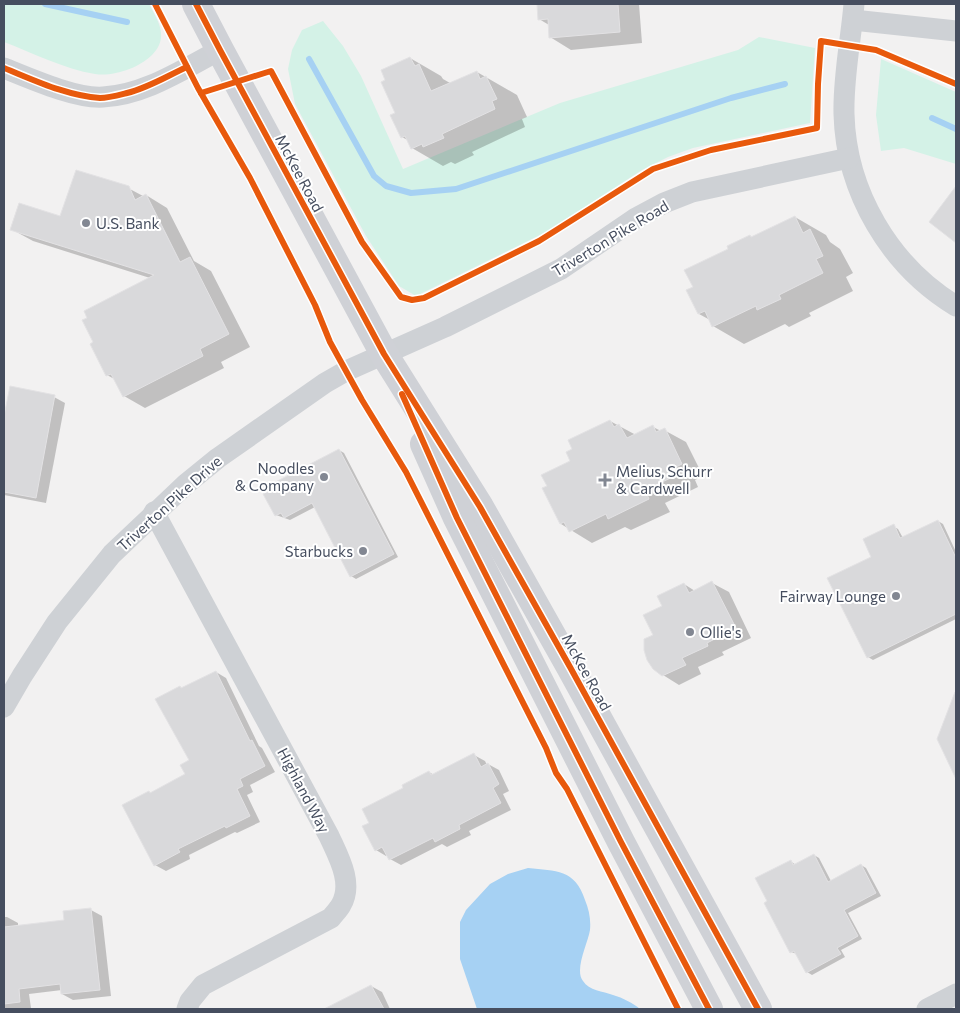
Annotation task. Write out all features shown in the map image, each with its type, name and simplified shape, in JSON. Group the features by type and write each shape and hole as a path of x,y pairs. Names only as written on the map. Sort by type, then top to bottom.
{"main road":[{"name":"McKee Road","path":"196,4 384,354 480,506 758,1009"},
{"name":"McKee Road","path":"384,354 457,518 621,842 709,1009"}],"street":[{"path":"956,32 853,12 844,114 849,158 864,203 885,240 912,271 956,306"},
{"path":"4,68 46,85 101,98 128,93 160,81 220,50"},
{"name":"Triverton Pike Road","path":"384,354 561,269 636,218 664,203 692,192 849,158"},
{"name":"Triverton Pike Drive","path":"4,707 57,622 112,554 154,512 218,458 325,383 384,354"},
{"name":"Highland Way","path":"154,512 329,836 340,860 346,880 345,894 341,905 331,918 203,984 190,1000 187,1009"},
{"path":"927,1009 956,994"}],"green space":[{"path":"4,4 149,4 161,30 160,42 157,49 147,60 133,68 118,73 102,75 83,72 60,65 4,42"},
{"path":"323,21 343,46 361,76 403,169 560,103 738,50 759,37 815,48 810,123 693,148 668,157 642,170 546,232 416,296 399,286 366,236 295,104 288,69 292,50 302,30"},
{"path":"881,59 956,92 956,164 904,148 881,151 876,115"}],"water":[{"path":"528,868 556,871 576,882 586,904 590,922 589,935 582,956 580,970 583,981 592,989 620,998 640,1009 477,1009 460,959 460,922 466,910 490,884 508,874"}],"building":[{"path":"537,4 618,4 620,32 549,38 548,19 538,20"},
{"path":"410,57 415,66 419,64 431,91 477,71 480,79 486,76 497,99 492,101 495,109 442,134 444,138 423,147 422,144 411,149 405,136 401,138 390,115 395,113 381,82 385,80 381,70"},
{"path":"76,170 129,186 135,200 146,194 180,262 190,257 229,334 200,349 203,356 123,397 111,374 106,376 90,344 93,342 82,320 87,318 84,311 154,275 10,230 19,203 60,216"},
{"path":"956,186 956,243 929,222"},
{"path":"795,216 803,233 810,229 823,256 816,259 823,273 779,295 781,299 757,310 756,306 712,327 705,311 698,314 686,290 693,287 684,270 728,249 727,246"},
{"path":"10,386 55,395 36,498 4,492 4,416"},
{"name":"Melius, Schurr & Cardwell","path":"610,420 614,427 619,424 627,438 653,425 656,432 665,428 682,464 674,468 677,475 645,490 649,499 608,519 606,514 569,532 564,522 560,524 542,488 547,486 541,475 570,461 566,452 572,449 568,440"},
{"path":"339,449 394,554 350,577 312,503 284,518 281,513 275,516 263,494 269,491 266,487"},
{"name":"Fairway Lounge","path":"938,520 956,558 956,614 867,658 827,578 871,557 863,539 894,524 900,538"},
{"name":"Ollie's","path":"712,581 736,628 707,643 708,646 682,658 686,665 662,676 653,669 647,660 644,650 644,639 653,635 643,615 662,606 657,596 684,583 689,593"},
{"path":"216,671 250,741 252,740 265,766 240,779 243,786 237,789 250,816 178,849 180,852 154,866 122,805 149,791 150,793 185,774 180,765 189,760 155,699"},
{"path":"956,692 956,779 937,739"},
{"path":"474,753 481,767 488,763 499,784 493,788 501,803 459,825 460,829 435,842 433,838 389,860 382,847 375,851 362,826 369,823 362,809 403,788 402,785 429,771 431,775"},
{"path":"814,854 828,882 861,864 876,893 844,910 858,936 837,948 841,954 806,973 794,951 790,953 764,903 767,901 755,878 791,860 793,865"},
{"path":"91,908 100,990 61,994 60,984 19,989 20,1002 4,1004 4,927 64,920 63,911"},
{"path":"371,985 384,1009 324,1009"}],"waterway":[{"path":"45,4 127,22"},
{"path":"309,59 374,176 386,186 411,193 456,189 731,98 785,84"},
{"path":"932,118 956,129"}],"cycle path":[{"path":"155,4 198,88 250,178 315,305 330,342 362,400 406,472 546,748 556,773 567,789 678,1009"},
{"path":"196,4 384,354 480,507 758,1009"},
{"path":"201,93 271,71 362,242 401,297 412,300 424,298 539,241 653,169 711,150 817,128 821,41 876,50 956,84"},
{"path":"4,68 63,91 100,98 135,91 187,67"},
{"path":"402,394 457,518 621,842 709,1009"}],"place":[{"name":"U.S. Bank","path":"86,223"},
{"name":"Noodles & Company","path":"324,477"},
{"name":"Melius, Schurr & Cardwell","path":"605,480"},
{"name":"Starbucks","path":"363,551"},
{"name":"Fairway Lounge","path":"896,596"},
{"name":"Ollie's","path":"690,632"}]}
